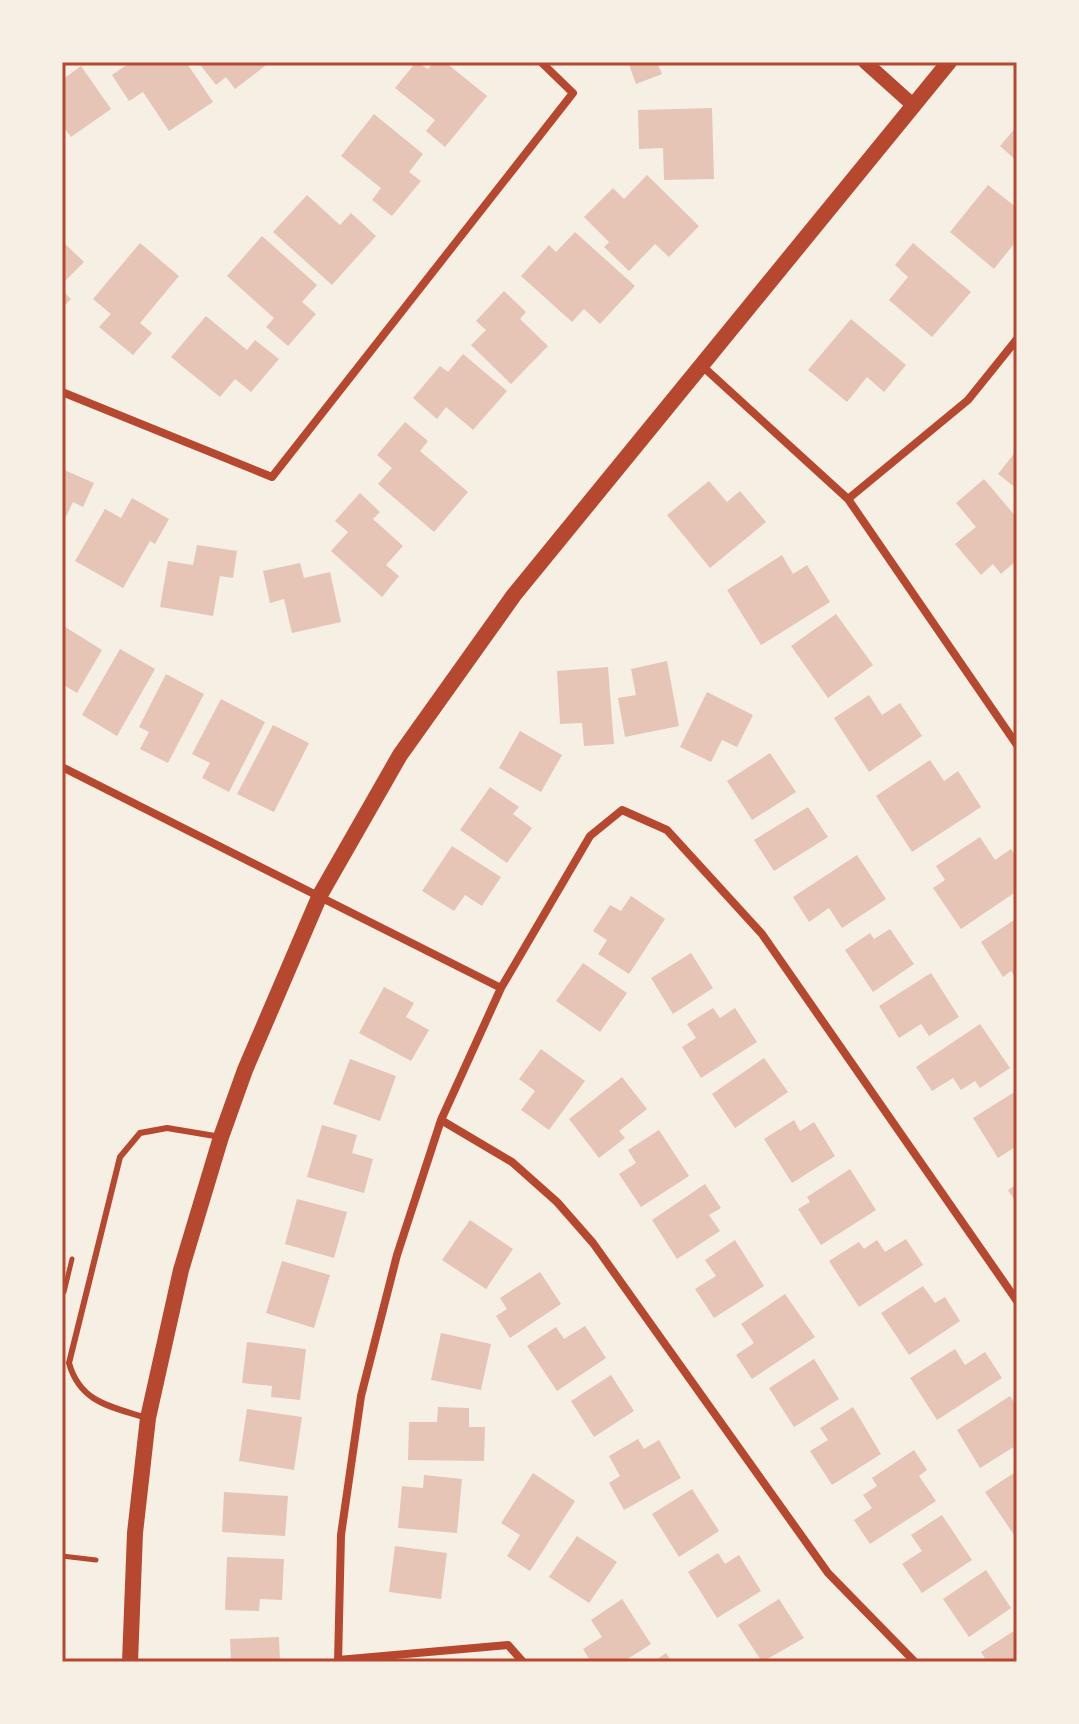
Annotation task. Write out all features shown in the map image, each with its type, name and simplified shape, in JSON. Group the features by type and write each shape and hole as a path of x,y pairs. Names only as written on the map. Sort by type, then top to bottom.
{"main road":[{"path":"130,1662 135,1533 148,1418 181,1270 221,1137 271,1004 320,895 400,755 514,595 949,62"}],"street":[{"path":"62,392 272,477 573,93 541,62"},
{"path":"865,62 914,106"},
{"path":"848,499 968,400 1017,339"},
{"path":"700,364 848,499 1017,745"},
{"path":"62,767 501,988"},
{"path":"523,1662 508,1645 338,1661 341,1535 361,1396 397,1255 441,1120 501,988 590,836 622,810 667,830 762,934 1017,1301"},
{"path":"441,1120 512,1162 557,1202 593,1243 828,1573 915,1662"}],"lane":[{"path":"148,1418 94,1402 73,1378 69,1363 120,1157 140,1133 167,1128 221,1137"}],"path":[{"path":"64,1292 72,1259"},
{"path":"62,1556 96,1560"}],"building":[{"path":"131,62 186,62 213,102 169,131 143,92 129,101 112,75"},
{"path":"198,62 262,62 265,66 235,89 226,77 216,85"},
{"path":"416,62 428,69 434,62 445,62 487,96 445,147 426,131 435,120 395,88"},
{"path":"628,62 657,62 662,74 636,84"},
{"path":"81,66 111,109 71,137 62,125 62,80"},
{"path":"712,108 714,179 664,180 663,148 639,149 638,110"},
{"path":"374,114 423,154 409,172 421,181 392,216 372,200 381,188 341,156"},
{"path":"1017,126 1017,161 1000,146"},
{"path":"647,175 699,226 669,257 655,244 629,271 604,247 609,242 584,217 613,188 624,199"},
{"path":"988,185 1017,208 1017,240 994,269 950,232"},
{"path":"307,195 340,225 351,213 376,236 332,285 273,232"},
{"path":"575,232 635,286 600,324 584,309 572,322 521,276 549,245 556,252"},
{"path":"262,236 317,285 302,302 316,314 288,346 266,327 274,318 227,276"},
{"path":"62,241 84,262 62,284"},
{"path":"140,243 179,276 140,323 152,333 133,355 99,327 111,314 93,299"},
{"path":"913,243 971,292 932,337 889,300 908,277 895,265"},
{"path":"62,290 71,299 62,308"},
{"path":"504,291 526,312 520,319 548,346 511,384 471,345 486,330 476,321"},
{"path":"206,316 247,350 255,340 279,359 251,392 235,379 220,397 171,357"},
{"path":"851,319 906,365 884,392 867,377 847,402 808,370"},
{"path":"463,354 507,391 473,430 446,407 437,419 413,398 440,366 448,372"},
{"path":"405,422 428,441 420,451 468,492 434,532 378,484 392,468 377,455"},
{"path":"1017,450 1017,489 998,474"},
{"path":"62,469 94,483 83,507 73,502 62,525"},
{"path":"984,479 1017,518 1017,560 1001,574 993,564 981,575 955,544 976,527 956,503"},
{"path":"709,481 727,502 740,491 766,522 710,568 667,515"},
{"path":"360,493 380,512 373,519 403,546 386,565 399,576 382,597 331,551 348,532 335,521"},
{"path":"132,498 169,519 155,544 150,541 123,588 75,561 105,509 121,518"},
{"path":"197,545 237,551 233,578 220,576 213,616 160,607 168,561 193,565"},
{"path":"782,555 793,574 807,565 830,602 761,645 727,590"},
{"path":"300,563 304,578 330,572 341,622 292,633 284,599 270,603 263,571"},
{"path":"836,614 873,665 828,698 791,646"},
{"path":"62,625 102,650 77,693 62,684"},
{"path":"120,649 155,669 117,736 82,715"},
{"path":"667,661 679,726 625,737 618,698 636,695 631,669"},
{"path":"608,667 614,744 584,746 582,723 560,724 557,671"},
{"path":"166,674 204,694 168,763 140,749 149,732 139,727"},
{"path":"707,692 753,715 737,747 722,740 711,762 680,747"},
{"path":"869,695 882,715 900,703 922,736 869,772 834,718"},
{"path":"221,699 265,722 229,792 202,778 210,763 192,754"},
{"path":"273,725 309,743 274,812 237,794"},
{"path":"520,731 562,755 541,792 499,768"},
{"path":"770,753 796,792 752,820 727,781"},
{"path":"930,760 944,781 958,771 981,807 912,852 876,796"},
{"path":"490,787 519,807 513,814 532,828 507,863 460,830"},
{"path":"808,807 828,837 774,871 754,840"},
{"path":"980,837 995,860 1011,849 1017,858 1017,891 961,929 933,888 945,880 936,866"},
{"path":"452,846 501,877 482,906 465,895 454,911 422,891"},
{"path":"857,855 886,899 842,928 829,908 809,922 793,897"},
{"path":"631,896 665,919 629,974 598,954 607,940 593,931 610,905 621,911"},
{"path":"1017,918 1017,980 1011,971 1003,977 981,942"},
{"path":"890,929 914,964 873,992 845,950 870,933 874,939"},
{"path":"691,953 713,988 673,1014 651,978"},
{"path":"583,963 627,993 600,1032 556,1001"},
{"path":"931,973 959,1017 929,1036 921,1024 899,1038 879,1006"},
{"path":"384,987 414,1003 406,1017 429,1030 411,1061 359,1033"},
{"path":"713,1008 720,1018 735,1008 757,1042 701,1078 682,1047 696,1038 687,1024"},
{"path":"980,1024 1010,1068 980,1088 975,1081 961,1090 953,1078 932,1091 916,1067"},
{"path":"541,1049 585,1081 549,1130 521,1110 535,1091 519,1079"},
{"path":"764,1058 788,1092 735,1128 712,1094"},
{"path":"350,1059 396,1076 380,1121 333,1104"},
{"path":"622,1077 647,1109 619,1131 625,1138 599,1158 569,1119"},
{"path":"1016,1091 1017,1146 998,1158 973,1118"},
{"path":"794,1120 800,1131 814,1122 835,1156 792,1183 764,1139"},
{"path":"322,1125 357,1135 352,1153 373,1159 364,1193 307,1177"},
{"path":"659,1130 689,1176 641,1207 619,1174 636,1163 628,1150"},
{"path":"850,1169 876,1210 821,1245 798,1209 810,1202 807,1197"},
{"path":"705,1184 721,1208 709,1215 720,1231 677,1259 652,1220"},
{"path":"1017,1184 1017,1204 1008,1190"},
{"path":"297,1199 347,1212 334,1258 285,1244"},
{"path":"470,1220 513,1249 486,1289 442,1260"},
{"path":"906,1239 923,1265 859,1307 829,1261 859,1242 864,1249 877,1240 885,1252"},
{"path":"735,1240 764,1286 714,1318 695,1289 716,1276 705,1260"},
{"path":"282,1261 330,1275 314,1328 266,1313"},
{"path":"540,1272 561,1304 510,1338 496,1316 507,1309 500,1298"},
{"path":"923,1286 935,1303 945,1297 960,1321 909,1355 881,1313"},
{"path":"785,1294 815,1337 752,1379 736,1355 754,1343 741,1324"},
{"path":"585,1326 606,1358 557,1391 527,1346 556,1327 564,1339"},
{"path":"441,1333 491,1344 481,1390 431,1380"},
{"path":"247,1342 306,1349 300,1400 271,1397 272,1386 242,1383"},
{"path":"955,1349 965,1365 985,1352 1002,1378 937,1420 910,1378"},
{"path":"814,1359 839,1399 794,1427 769,1388"},
{"path":"611,1375 634,1411 594,1437 571,1401"},
{"path":"1010,1396 1017,1407 1017,1445 980,1468 957,1430"},
{"path":"438,1407 469,1408 469,1427 485,1427 484,1461 408,1460 409,1422 437,1422"},
{"path":"853,1407 881,1454 832,1485 810,1451 828,1440 820,1428"},
{"path":"247,1409 302,1417 294,1470 239,1461"},
{"path":"638,1439 644,1449 659,1440 681,1478 624,1510 609,1483 620,1476 609,1456"},
{"path":"914,1450 927,1470 919,1476 936,1501 870,1544 854,1520 872,1508 863,1495 877,1486 872,1478"},
{"path":"1017,1471 1017,1533 1014,1535 985,1492"},
{"path":"533,1473 575,1501 530,1571 507,1556 520,1535 501,1523"},
{"path":"424,1475 462,1479 457,1533 398,1528 402,1486 423,1488"},
{"path":"692,1489 719,1531 679,1557 652,1514"},
{"path":"224,1492 288,1496 285,1536 222,1532"},
{"path":"942,1515 972,1560 922,1593 902,1564 922,1551 911,1535"},
{"path":"577,1536 617,1562 589,1603 549,1577"},
{"path":"395,1546 447,1553 441,1599 389,1592"},
{"path":"718,1553 725,1564 739,1555 761,1591 717,1618 688,1572"},
{"path":"227,1557 284,1559 282,1600 260,1599 259,1611 225,1610"},
{"path":"986,1570 1011,1608 969,1637 943,1599"},
{"path":"622,1599 651,1644 623,1662 591,1662 583,1649 602,1637 591,1620"},
{"path":"779,1599 804,1638 762,1662 738,1625"},
{"path":"1017,1629 1017,1662 987,1662 981,1652"},
{"path":"279,1637 280,1662 231,1662 230,1639"},
{"path":"666,1653 672,1662 653,1662"}]}
